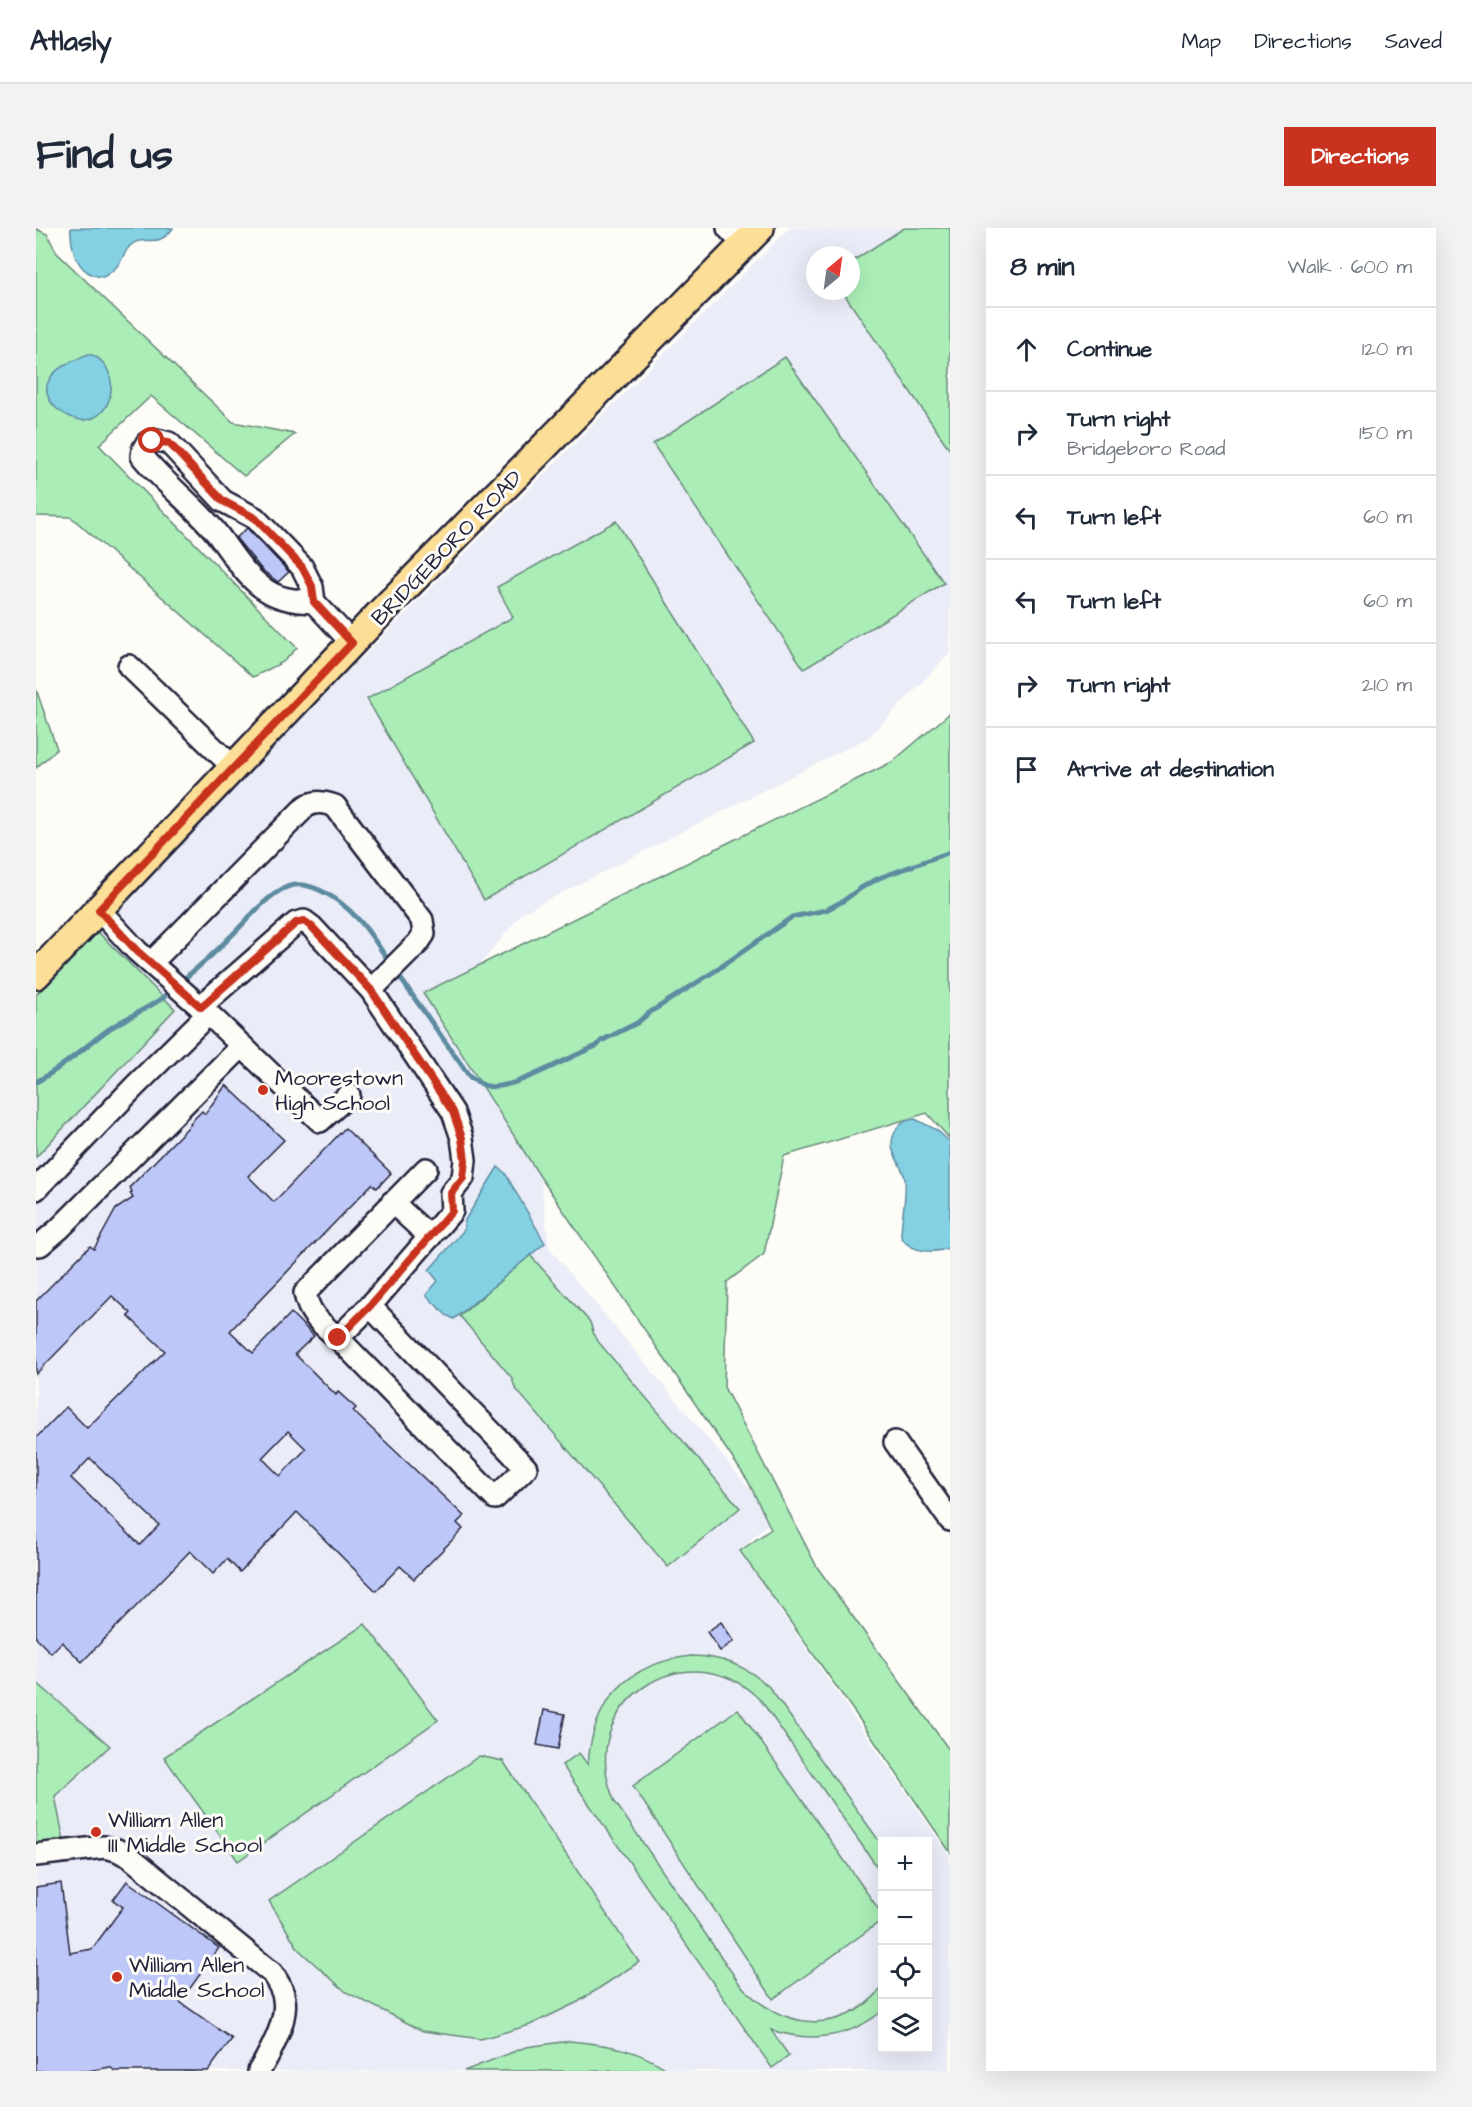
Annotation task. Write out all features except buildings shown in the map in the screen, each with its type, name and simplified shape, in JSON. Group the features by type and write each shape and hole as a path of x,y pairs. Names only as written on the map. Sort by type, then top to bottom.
{"main road":[{"name":"BRIDGEBORO ROAD","path":"36,975 744,234"}],"street":[{"path":"314,602 282,598 260,586 238,563 213,529 147,463 142,456 147,443 157,441 169,443 223,501 255,518 302,567 312,586 314,602 352,643"},
{"path":"129,666 234,768"},
{"path":"151,963 306,806 315,802 324,802 335,806 422,920 424,934 418,943 371,990"},
{"path":"99,910 151,963 320,1121 349,1095"},
{"path":"36,1189 204,1011 296,923 304,921 371,990 453,1112 462,1138 465,1160 463,1178 451,1193 452,1211 370,1306 338,1338"},
{"path":"36,1245 40,1245 59,1229 242,1046"},
{"path":"370,1306 526,1468 495,1498 313,1315 307,1306 305,1293 426,1169"},
{"path":"392,1202 430,1236"},
{"path":"895,1442 950,1520"},
{"path":"36,1855 104,1847 117,1850 130,1857 272,1973 281,1987 285,2001 284,2016 270,2052 259,2071"}],"shaded area":[{"name":"Moorestown High School","path":"789,228 950,228 950,653 869,737 522,913 439,1015 539,1165 549,1248 774,1518 739,1551 950,1856 950,2071 36,2071 36,985"}],"green space":[{"path":"904,228 950,228 950,450 848,300 860,300 860,256"},
{"path":"36,229 47,234 57,253 233,422 295,434 244,476 151,396 99,445 297,648 283,662 253,677 71,517 36,516"},
{"path":"785,357 944,583 804,669 653,444"},
{"path":"616,521 754,743 484,900 367,699 513,617 497,587"},
{"path":"36,689 57,749 36,768"},
{"path":"950,713 950,1139 927,1113 784,1156 764,1254 727,1282 724,1387 817,1567 950,1751 950,1852 740,1551 771,1529 748,1481 541,1178 423,993 892,762"},
{"path":"98,932 175,1009 36,1157 36,995"},
{"path":"530,1255 590,1322 595,1338 740,1508 668,1567 515,1388 512,1378 460,1316"},
{"path":"365,1624 438,1720 238,1861 164,1757"},
{"path":"702,1656 723,1660 743,1668 761,1680 769,1687 878,1839 878,1868 762,1702 733,1680 703,1672 673,1674 645,1686 623,1706 609,1733 606,1766 615,1802 739,1983 772,2010 791,2018 810,2022 829,2021 848,2015 866,2004 878,1992 878,2014 857,2027 843,2032 815,2037 771,2030 789,2056 772,2068 562,1765 579,1753 588,1765 591,1743 605,1705 631,1677 648,1667 668,1660"},
{"path":"36,1682 110,1746 55,1796 64,1841 36,1844"},
{"path":"738,1709 878,1908 878,1923 773,1999 633,1786"},
{"path":"479,1756 503,1761 639,1962 578,2002 530,2025 481,2039 423,2031 346,1992 299,1950 269,1901"},
{"path":"570,2041 634,2052 670,2071 464,2071 526,2047"}],"water":[{"path":"71,228 173,228 162,238 136,242 131,245 120,263 103,277 91,274 80,265 71,240"},
{"path":"89,354 100,360 107,369 111,380 111,391 102,412 93,418 79,420 57,409 51,402 47,394 48,381 65,365"},
{"path":"915,1119 937,1130 950,1142 950,1247 938,1251 916,1249 905,1242 901,1236 905,1179 892,1144 900,1125"},
{"path":"498,1167 505,1173 545,1243 454,1319 446,1315 426,1295 438,1281 429,1270 464,1230 465,1220"}],"waterway":[{"path":"396,972 470,1077 487,1086 511,1084 597,1046 601,1041 637,1023 792,917 826,910 879,878 950,852"},
{"path":"185,978 214,953 268,899 286,887 294,885 319,890 343,905 365,927 391,964"},
{"path":"36,1082 64,1064 109,1029 165,996"}],"place":[{"name":"Moorestown High School","path":"263,1090"},
{"name":"William Allen III Middle School","path":"96,1832"},
{"name":"William Allen Middle School","path":"117,1977"}],"route":[{"path":"152,441 169,443 223,501 255,518 302,567 312,586 314,602 352,643 99,910 137,951 201,1007 296,923 304,921 380,1002 453,1112 462,1138 465,1160 463,1178 451,1193 452,1211 370,1306 338,1338"}]}
